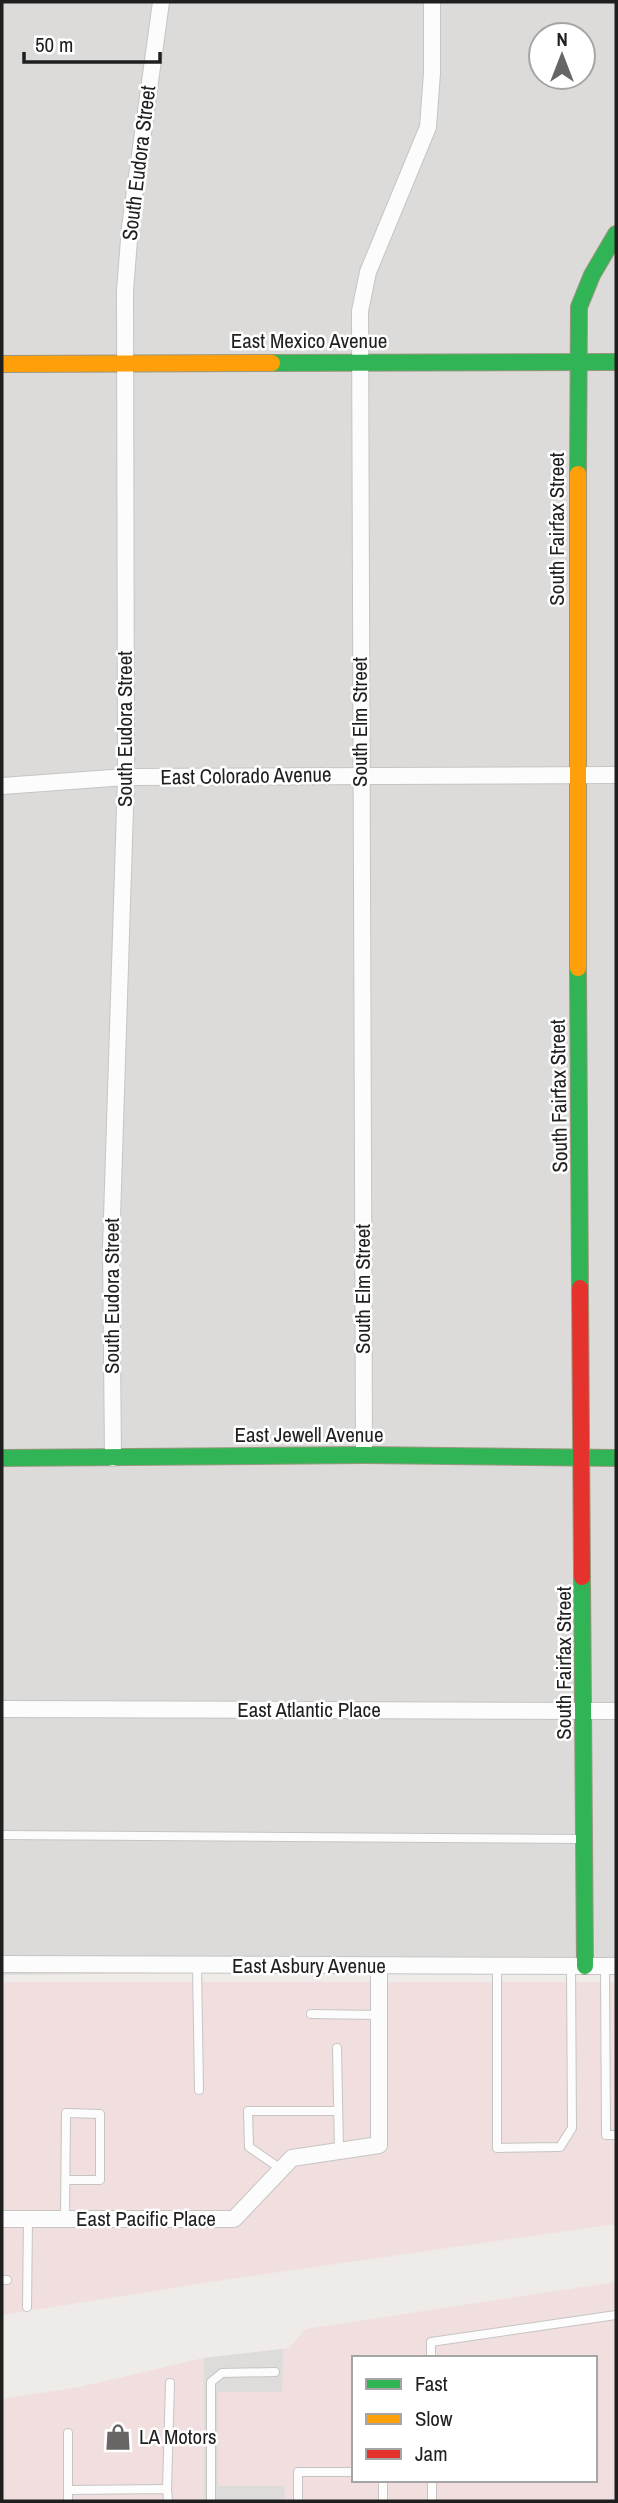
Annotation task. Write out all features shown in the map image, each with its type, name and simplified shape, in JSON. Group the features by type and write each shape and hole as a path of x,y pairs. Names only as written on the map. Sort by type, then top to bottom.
{"street":[{"name":"South Eudora Street","path":"113,1458 111,1249 126,777 125,363 130,227 161,2"},
{"name":"South Elm Street","path":"364,1455 360,311 368,272 428,127 432,73 432,2"},
{"name":"South Fairfax Street","path":"578,1966 586,1839 578,775 579,307 592,275 616,234"},
{"name":"East Mexico Avenue","path":"2,364 616,362"},
{"name":"East Colorado Avenue","path":"2,786 126,777 616,775"},
{"name":"East Jewell Avenue","path":"2,1458 364,1455 616,1458"},
{"name":"East Atlantic Place","path":"2,1709 616,1711"},
{"name":"East Asbury Avenue","path":"2,1964 611,1966"},
{"name":"East Pacific Place","path":"2,2219 234,2219 292,2158 379,2145 379,1966"}],"lane":[{"path":"2,1835 586,1839"},
{"path":"197,1965 199,2090"},
{"path":"497,1966 497,2148 560,2147 572,2128 578,1966"},
{"path":"611,1966 606,2135 616,2135"},
{"path":"311,2014 379,2015"},
{"path":"337,2048 339,2151"},
{"path":"281,2169 249,2147 248,2111 338,2111"},
{"path":"65,2180 100,2180 100,2114 66,2113 65,2180 65,2219"},
{"path":"27,2307 28,2219"},
{"path":"431,2356 431,2342 616,2315"},
{"path":"211,2501 211,2382 222,2373 275,2372"},
{"path":"168,2501 170,2383"},
{"path":"68,2433 68,2501"},
{"path":"298,2501 298,2472 352,2472"},
{"path":"383,2482 383,2501"},
{"path":"432,2482 432,2501"},
{"path":"68,2490 167,2489"}],"shaded area":[{"path":"2,2 616,2 616,1968 2,1975"},
{"path":"2,1982 616,1982 616,2224 236,2278 2,2315"},
{"path":"616,2282 616,2501 2,2501 2,2399 80,2387 204,2358 289,2348 306,2329"},
{"path":"283,2349 282,2392 218,2392 218,2486 284,2486 285,2501 204,2501 204,2358"}],"traffic: fast":[{"path":"578,474 579,307 592,275 616,234"},
{"path":"272,363 616,362"},
{"path":"578,968 580,1288"},
{"path":"2,1458 364,1455 616,1458"},
{"path":"582,1577 585,1966"}],"traffic: slow":[{"path":"2,364 272,363"},
{"path":"578,474 578,968"}],"traffic: jam":[{"path":"580,1288 582,1577"}],"place":[{"name":"LA Motors","path":"118,2437"}]}
